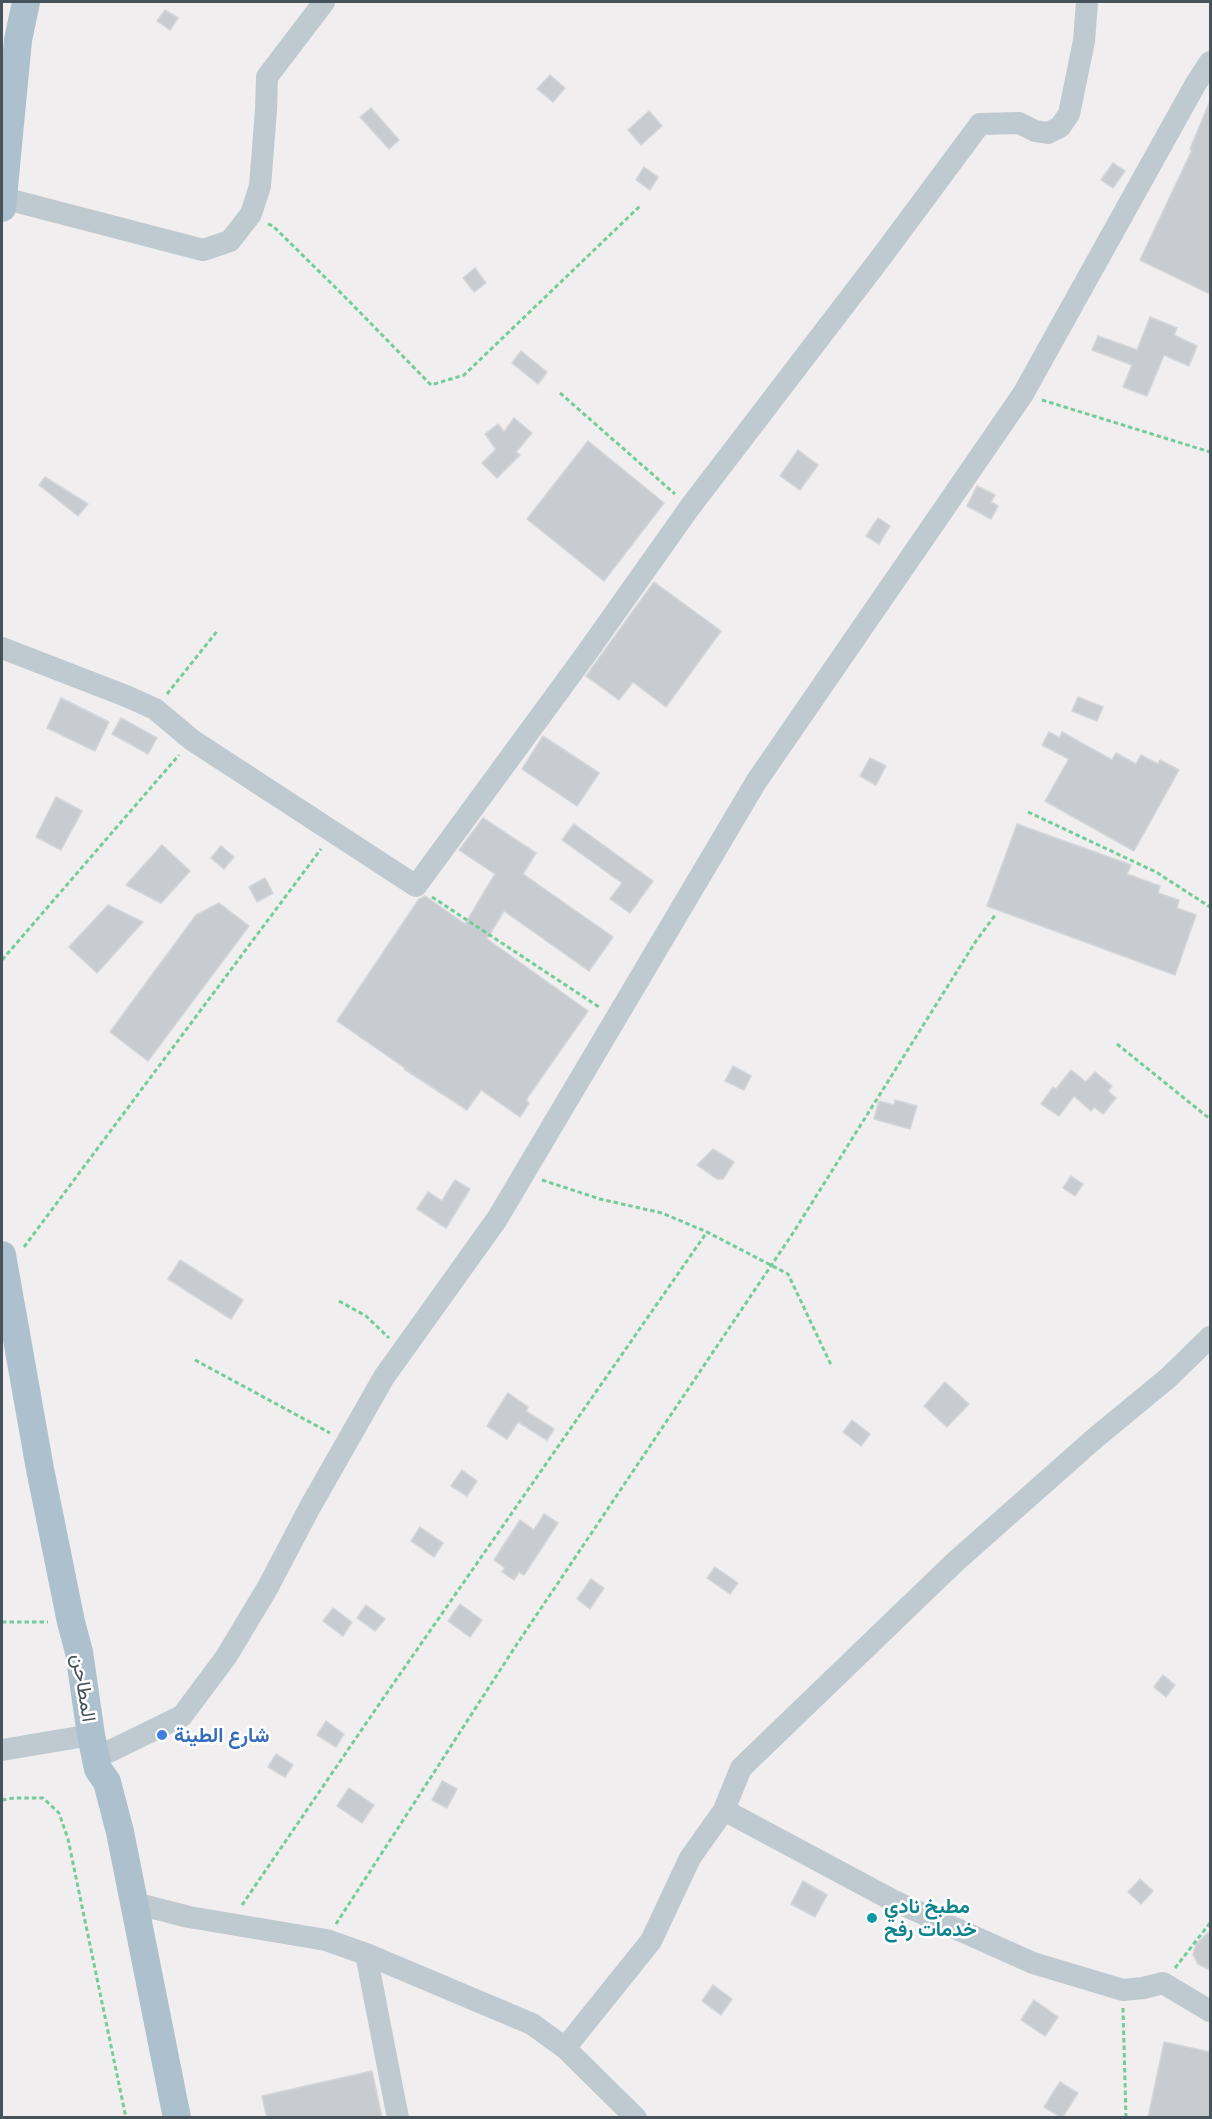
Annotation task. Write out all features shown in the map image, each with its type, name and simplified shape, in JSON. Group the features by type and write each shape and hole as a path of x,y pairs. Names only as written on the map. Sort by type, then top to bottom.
{"main road":[{"path":"2,203 10,40 26,2"},
{"name":"المطاحن","path":"3,1264 40,1468 79,1652 94,1746 99,1769 107,1782 134,1903 177,2118"}],"street":[{"path":"2,203 203,250 230,241 250,214 260,186 267,77 324,2"},
{"path":"2,648 155,709 192,740 416,886 586,654 690,507 980,124 1019,123 1035,131 1048,133 1060,127 1069,114 1084,41 1086,2"},
{"path":"2,1750 94,1746 182,1716 226,1657 268,1587 310,1507 384,1377 497,1219 756,782 1023,394 1210,62"},
{"path":"565,2048 651,1941 690,1858 724,1810 741,1768 955,1562 1094,1439 1168,1378 1210,1337"},
{"path":"724,1810 892,1900 1033,1963 1123,1990 1163,1983 1210,2011"},
{"path":"134,1903 189,1917 326,1940 366,1954 532,2024 565,2048 636,2118"},
{"path":"366,1954 398,2118"}],"path":[{"path":"250,214 273,226 431,385 464,375 640,206"},
{"path":"560,393 690,507"},
{"path":"1023,394 1210,451"},
{"path":"155,709 218,630"},
{"path":"2,960 192,740"},
{"path":"1028,812 1156,872 1210,907"},
{"path":"3,1264 83,1170 333,832"},
{"path":"416,886 615,1018"},
{"path":"326,1940 515,1647 771,1266 976,941 996,914"},
{"path":"1117,1044 1210,1119"},
{"path":"523,1174 600,1199 662,1213 707,1232 788,1274 832,1367"},
{"path":"229,1924 388,1690 707,1232"},
{"path":"339,1301 366,1316 403,1352"},
{"path":"195,1360 348,1443"},
{"path":"2,1622 71,1622"},
{"path":"2,1800 43,1798 59,1813 70,1850 126,2118"},
{"path":"1163,1983 1210,1923"},
{"path":"1123,1990 1126,2118"}],"building":[{"path":"165,10 178,18 170,30 157,21"},
{"path":"550,75 565,88 553,102 537,89"},
{"path":"1210,101 1210,294 1140,260 1192,150 1190,149"},
{"path":"371,108 399,140 389,149 360,117"},
{"path":"649,111 662,126 641,145 628,130"},
{"path":"1113,163 1125,171 1113,188 1101,180"},
{"path":"644,167 658,177 650,190 636,180"},
{"path":"475,268 486,283 474,292 463,278"},
{"path":"1150,317 1177,328 1174,335 1197,346 1189,366 1164,355 1147,396 1123,387 1132,365 1092,350 1098,336 1137,350"},
{"path":"521,351 547,372 538,384 512,363"},
{"path":"514,418 532,433 516,452 520,455 497,478 482,463 496,449 485,434 498,424 504,432"},
{"path":"588,441 664,503 604,581 527,519"},
{"path":"798,450 818,465 800,490 780,476"},
{"path":"45,477 88,504 78,516 39,485"},
{"path":"977,486 995,495 991,502 998,506 991,519 967,506"},
{"path":"878,518 890,526 879,544 866,536"},
{"path":"654,582 721,631 666,707 633,682 619,700 586,676"},
{"path":"1078,697 1103,707 1097,721 1072,711"},
{"path":"61,698 109,722 95,751 47,728"},
{"path":"121,718 157,738 148,754 112,734"},
{"path":"1049,732 1060,738 1062,732 1112,760 1116,753 1136,764 1141,755 1158,764 1160,760 1179,770 1134,851 1045,801 1069,759 1042,745"},
{"path":"543,736 599,773 577,806 522,769"},
{"path":"870,758 886,766 876,785 860,776"},
{"path":"56,797 82,811 61,850 36,837"},
{"path":"483,818 536,853 523,874 613,937 589,971 504,911 487,939 588,1011 526,1100 529,1103 520,1117 481,1090 467,1110 337,1021 419,899 425,896 465,924 495,874 459,850"},
{"path":"574,824 653,881 630,913 610,899 622,883 562,840"},
{"path":"1017,824 1131,865 1127,874 1160,886 1158,893 1179,900 1177,908 1196,915 1175,975 987,906"},
{"path":"162,845 190,871 161,903 126,885"},
{"path":"221,846 234,857 224,869 211,858"},
{"path":"265,878 273,893 257,902 249,887"},
{"path":"219,903 249,926 148,1061 110,1032 196,915"},
{"path":"108,905 143,922 97,973 69,947"},
{"path":"733,1066 751,1076 744,1090 725,1081"},
{"path":"1071,1070 1086,1082 1095,1072 1112,1086 1108,1091 1116,1098 1103,1114 1094,1107 1091,1111 1074,1096 1059,1116 1041,1104 1053,1087 1056,1089"},
{"path":"895,1100 917,1106 910,1129 874,1119 879,1101 894,1105"},
{"path":"713,1149 734,1162 723,1179 717,1179 697,1165"},
{"path":"1071,1176 1083,1184 1075,1196 1063,1188"},
{"path":"455,1180 470,1189 446,1228 417,1209 428,1192 442,1201"},
{"path":"180,1260 243,1300 231,1319 168,1279"},
{"path":"945,1382 969,1404 947,1427 924,1406"},
{"path":"508,1393 528,1407 526,1411 554,1429 547,1440 518,1422 507,1439 487,1426"},
{"path":"852,1420 870,1434 861,1446 843,1432"},
{"path":"462,1470 477,1481 467,1496 451,1486"},
{"path":"544,1514 558,1523 524,1575 519,1572 514,1580 502,1572 505,1568 494,1560 520,1520 534,1530"},
{"path":"420,1527 443,1543 434,1557 411,1541"},
{"path":"715,1567 738,1583 730,1594 707,1578"},
{"path":"591,1579 604,1588 590,1609 577,1599"},
{"path":"460,1604 482,1620 470,1637 448,1621"},
{"path":"366,1605 385,1619 375,1631 357,1618"},
{"path":"333,1608 352,1622 343,1636 323,1621"},
{"path":"1163,1675 1175,1685 1166,1697 1154,1687"},
{"path":"326,1721 344,1734 336,1747 317,1735"},
{"path":"276,1754 293,1765 285,1777 268,1767"},
{"path":"442,1781 457,1789 447,1808 432,1800"},
{"path":"349,1788 374,1805 362,1823 337,1806"},
{"path":"1140,1879 1153,1891 1141,1904 1128,1892"},
{"path":"803,1881 827,1895 815,1917 791,1904"},
{"path":"1210,1931 1210,1970 1198,1964 1193,1955 1196,1944"},
{"path":"713,1985 732,1999 721,2015 702,2001"},
{"path":"1034,2000 1058,2017 1045,2036 1021,2020"},
{"path":"1164,2042 1210,2052 1210,2118 1148,2118"},
{"path":"372,2071 382,2118 267,2118 262,2096"},
{"path":"1060,2082 1078,2093 1062,2118 1044,2107"}],"place":[{"name":"شارع الطينة","path":"162,1735"},
{"name":"مطبخ نادي خدمات رفح","path":"872,1918"}]}
